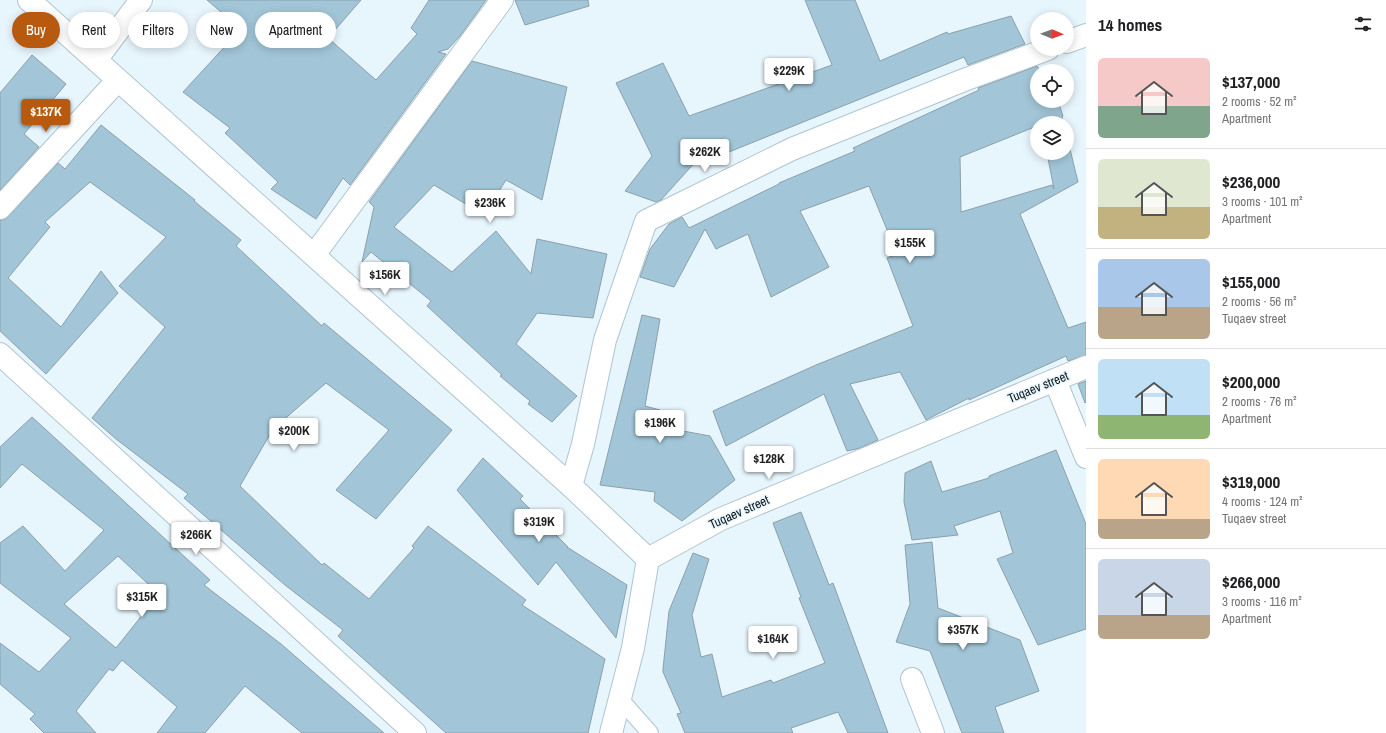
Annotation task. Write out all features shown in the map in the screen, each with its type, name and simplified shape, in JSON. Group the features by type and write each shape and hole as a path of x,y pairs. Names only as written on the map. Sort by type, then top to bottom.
{"street":[{"path":"29,0 96,60 117,81 314,255 571,486 648,559 633,648 611,733"},
{"path":"96,60 141,0"},
{"path":"314,255 502,0"},
{"path":"1074,39 1086,35"},
{"path":"571,486 583,444 605,340 646,221 792,149 964,80 1030,56"},
{"path":"0,208 117,81"},
{"path":"0,354 415,733"},
{"name":"Tuqaev street","path":"648,559 721,518 1086,367"},
{"path":"1056,380 1086,457"},
{"path":"912,679 933,733"}],"lane":[{"path":"620,699 650,733"}],"building":[{"path":"207,0 361,0 336,29 336,12 255,12 255,48 336,48 336,45 376,80 417,34 411,28 429,0 486,0 460,36 448,49 438,52 446,54 350,185 343,178 316,219 271,189 278,182 225,133 230,128 183,92 224,48 247,48 247,12 221,12"},
{"path":"515,0 588,0 589,6 525,25"},
{"path":"805,0 855,0 880,61 947,32 948,34 1011,16 1025,44 968,65 964,57 729,152 697,160 661,200 656,202 625,191 652,156 616,83 663,63 689,116 832,65"},
{"path":"32,55 66,84 24,134 39,147 0,190 0,93"},
{"path":"472,61 567,87 542,200 506,180 484,215 434,185 394,227 452,272 496,231 531,274 537,239 607,254 593,318 537,313 516,344 577,396 552,422 528,404 530,401 500,376 502,375 427,306 431,301 371,252 362,262 374,207 369,202"},
{"path":"1030,69 1030,108 1060,108 1063,116 1030,116 1030,129 960,157 961,212 1052,185 1054,189 1048,160 1073,160 1078,182 1020,214 1068,328 1086,322 1086,355 1068,361 1066,356 969,400 969,398 926,420 900,372 850,384 878,440 860,448 847,451 824,394 726,446 713,411 816,365 913,326 887,258 897,254 869,186 800,211 829,267 771,297 748,234 716,249 705,229 674,287 640,277 650,249 669,224 682,217 689,228 779,183 855,151 853,148 979,90 978,88"},
{"path":"101,125 195,200 194,201 241,240 236,246 322,326 324,323 452,430 376,519 336,490 389,430 326,383 273,429 240,486 322,565 324,563 369,599 414,548 412,546 428,526 526,600 522,605 605,659 588,733 446,733 338,636 343,630 285,585 184,498 188,494 116,439 92,418 165,327 119,286 166,237 90,182 45,222 50,227 8,278 61,327 101,271 118,293 46,374 0,331 0,220 4,220 9,216 58,163 65,169"},
{"path":"642,315 660,319 645,406 660,410 656,426 710,436 735,480 682,521 654,501 655,492 600,485"},
{"path":"1086,381 1086,402 1085,403 1078,384"},
{"path":"32,417 210,580 204,585 281,644 384,733 302,733 245,686 205,733 157,733 177,707 122,660 113,671 109,669 76,711 96,733 44,733 30,719 35,714 0,684 0,643 39,672 71,638 0,583 0,543 23,526 65,571 104,530 22,464 0,488 0,447","holes":["118,556 159,594 116,648 64,604"]},
{"path":"1056,450 1086,524 1086,629 1038,645 997,559 1013,553 1000,511 954,526 958,535 912,540 904,502 905,473 931,461 942,492 989,478 989,476"},
{"path":"483,458 523,496 520,499 567,547 627,585 616,638 556,562 538,585 457,490"},
{"path":"801,512 829,585 833,583 888,733 848,733 838,712 791,728 793,733 685,733 677,714 681,713 663,669 669,611 693,553 709,559 692,615 701,657 712,654 722,697 771,680 773,683 825,663 799,598 801,597 773,523"},
{"path":"932,542 938,608 1020,640 1039,691 995,707 1004,733 962,733 930,651 896,642 910,604 905,545"}]}
